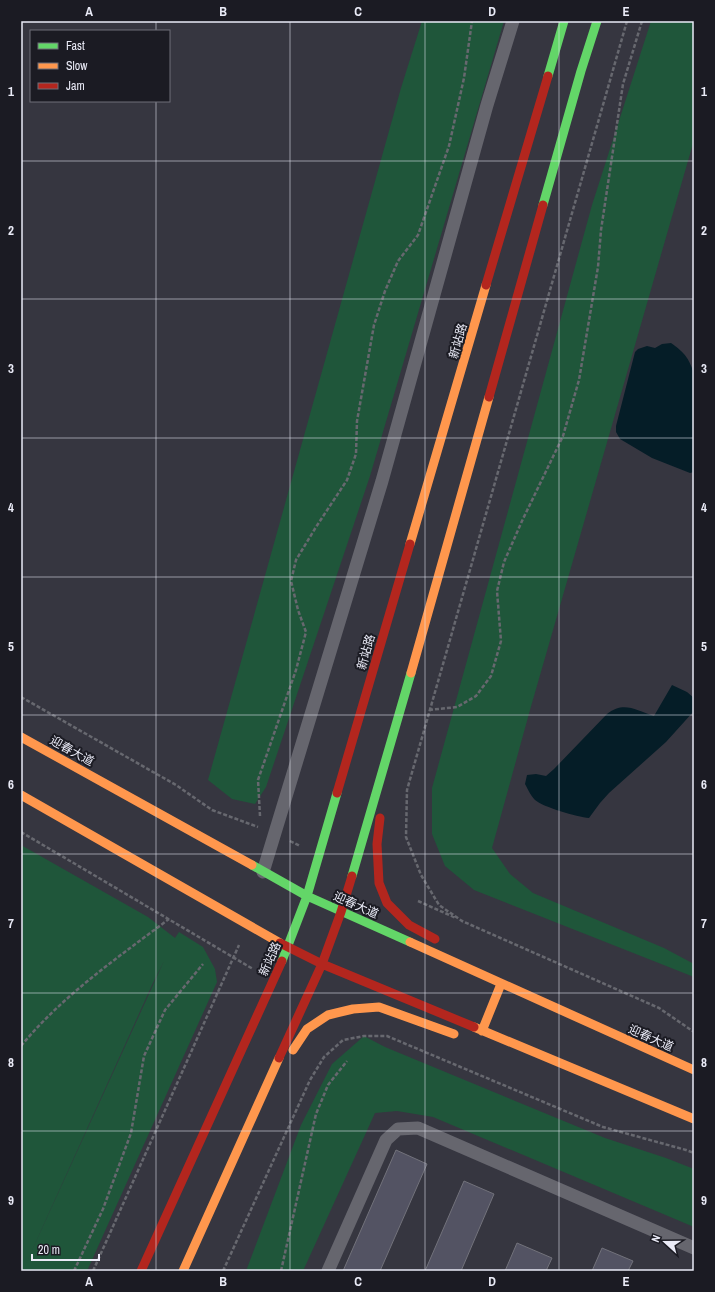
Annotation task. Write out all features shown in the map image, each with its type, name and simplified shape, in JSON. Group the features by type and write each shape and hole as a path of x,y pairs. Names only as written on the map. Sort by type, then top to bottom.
{"street":[{"name":"新站路","path":"141,1271 288,948 307,896 564,21"},
{"path":"183,1271 322,964 342,912 388,756 581,71 597,21"},
{"name":"迎春大道","path":"21,737 307,896 694,1070"},
{"path":"388,756 377,844 379,883 387,903 409,925 444,943"},
{"path":"21,795 288,948 322,964 694,1119"},
{"path":"506,976 667,1059"},
{"path":"482,1031 501,984"},
{"path":"260,1101 307,1029 328,1015 353,1009 379,1008 460,1036"},
{"path":"534,1062 682,1114"}],"lane":[{"path":"263,872 382,481 487,106 513,21"},
{"path":"328,1271 386,1140 398,1129 418,1128 694,1248"}],"path":[{"path":"261,828 258,780 296,670 306,632 298,610 291,581 296,560 347,480 356,454 357,421 374,325 385,291 398,262 418,235 449,146 464,78 472,21"},
{"path":"462,921 439,905 421,875 406,837 406,790 627,21"},
{"path":"429,710 457,707 476,696 491,676 500,641 497,591 504,562 563,436 579,380 598,267 600,230 624,84 642,21"},
{"path":"21,697 176,785 212,810 261,828 319,855"},
{"path":"21,832 273,981"},
{"path":"415,900 659,1008 694,1032"},
{"path":"21,1046 35,1029 67,998 169,919"},
{"path":"93,1271 242,939"},
{"path":"74,1271 103,1209 130,1133 144,1056 165,1010 203,964"},
{"path":"358,1033 364,1036"},
{"path":"281,1271 316,1114 328,1085 347,1062"}],"green space":[{"path":"422,21 504,21 370,476 266,787 255,804 232,799 208,780 401,88"},
{"path":"651,21 694,21 694,140 530,710 492,848 510,874 533,893 664,948 694,964 694,977 474,890 445,866 432,834 432,788 592,205"},
{"path":"21,845 148,917 175,938 179,932 203,947 215,969 217,982 87,1271 21,1271","holes":["164,961 24,1268 152,985"]},
{"path":"364,1036 385,1047 605,1138 694,1169 694,1227 433,1117 397,1111 375,1113 303,1271 246,1271 301,1125 332,1064"}],"water":[{"path":"671,343 686,356 694,373 694,472 690,473 652,458 620,439 616,432 616,426 635,352 638,349 647,346 655,348 662,344"},
{"path":"672,685 687,692 694,698 694,711 666,742 609,793 589,818 552,809 539,803 533,798 525,784 527,775 536,774 546,776 607,714 613,710 624,707 635,709 654,716"}],"building":[{"path":"396,1150 427,1164 380,1271 343,1271"},
{"path":"464,1181 494,1194 461,1271 425,1271"},
{"path":"517,1243 552,1258 546,1271 505,1271"},
{"path":"602,1248 633,1261 628,1271 592,1271"}],"traffic: fast":[{"path":"548,76 564,21"},
{"path":"543,205 581,71 597,21"},
{"path":"352,876 411,673"},
{"path":"282,961 307,896 337,793"},
{"path":"252,865 307,896 410,942"}],"traffic: slow":[{"path":"410,544 486,285"},
{"path":"411,673 489,397"},
{"path":"21,737 252,865"},
{"path":"21,795 280,943"},
{"path":"410,942 694,1070"},
{"path":"482,1031 501,984"},
{"path":"293,1050 307,1029 328,1015 353,1009 379,1007 454,1034"},
{"path":"474,1027 694,1119"},
{"path":"183,1271 279,1058"}],"traffic: jam":[{"path":"486,285 548,76"},
{"path":"489,397 543,205"},
{"path":"337,793 410,544"},
{"path":"380,818 377,844 379,883 387,903 409,925 435,939"},
{"path":"279,1058 322,964 341,912 352,876"},
{"path":"280,943 322,964 474,1027"},
{"path":"141,1271 282,961"}]}
